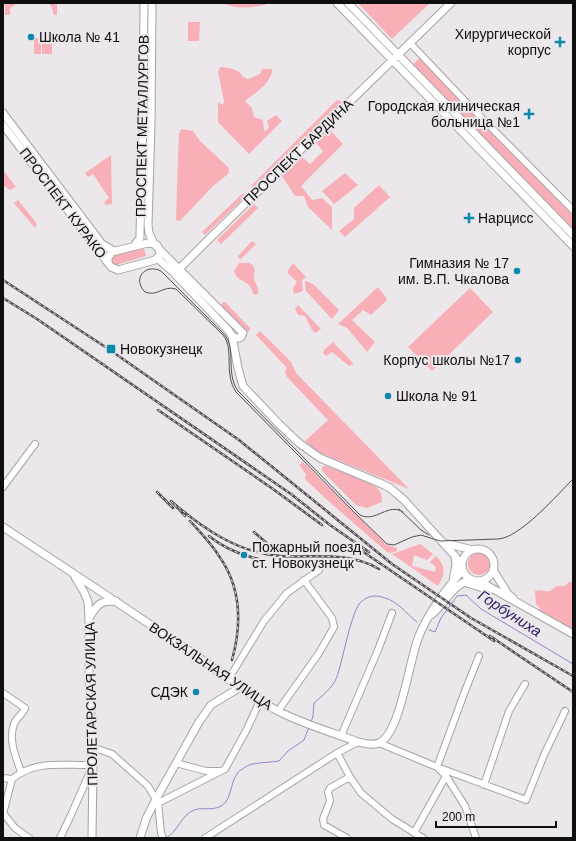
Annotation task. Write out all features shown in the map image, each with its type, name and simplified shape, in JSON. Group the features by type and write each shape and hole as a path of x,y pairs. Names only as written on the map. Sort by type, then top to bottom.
{"main road":[{"name":"ПРОСПЕКТ МЕТАЛЛУРГОВ","path":"134,246 140,238 144,3"},
{"name":"ПРОСПЕКТ МЕТАЛЛУРГОВ","path":"152,3 148,226 149,233 156,244"},
{"path":"337,3 395,58 573,235"},
{"path":"348,3 395,58 572,243"},
{"name":"ПРОСПЕКТ БАРДИНА","path":"174,274 179,272 180,268 450,3"},
{"name":"ПРОСПЕКТ КУРАКО","path":"3,113 102,244 114,251"},
{"name":"ПРОСПЕКТ КУРАКО","path":"3,125 108,262"},
{"path":"156,244 160,253 155,260 118,270 111,267 108,262 110,254 114,251 148,243 156,244 241,330 238,336 238,368 240,377 247,391 300,443 320,458 390,488 404,500 455,556 470,579"},
{"path":"157,258 229,331 238,336"},
{"name":"ВОКЗАЛЬНАЯ УЛИЦА","path":"3,527 72,574 116,601 260,701 278,711 358,742 369,744 379,742"},
{"path":"442,543 473,550 481,549 488,553 493,562 493,570 508,594 519,603"},
{"path":"379,742 387,736 394,724 409,676 419,636 433,608 457,582 465,556 473,550"},
{"path":"455,556 457,582"},
{"path":"479,581 488,577 493,570"},
{"name":"ПРОЛЕТАРСКАЯ УЛИЦА","path":"72,574 84,592 88,602 89,676 93,765 92,838"},
{"path":"457,582 470,579 479,581 573,634"},
{"path":"457,582 475,585 506,596"},
{"path":"88,602 90,592 99,591"},
{"path":"89,618 100,603 104,601 116,601"},
{"path":"140,838 146,819 199,722 211,705 240,688"}],"street":[{"path":"410,43 573,210"},
{"path":"3,487 35,444"},
{"path":"228,680 264,621 287,593 319,570"},
{"path":"278,711 319,653 334,627 334,623 329,614 304,580"},
{"path":"341,736 392,613"},
{"path":"476,838 465,806 446,776 437,767 479,656"},
{"path":"484,785 509,711 525,684"},
{"path":"3,693 25,708 13,726 12,741 21,772"},
{"path":"157,801 225,769 246,731 260,701"},
{"name":"ВОКЗАЛЬНАЯ УЛИЦА","path":"379,742 437,767 526,800 544,755 566,711"},
{"path":"205,838 337,753 358,742"},
{"path":"92,747 112,754 148,786 157,801 162,836"},
{"path":"337,753 350,777 361,793 377,805 384,814 412,834 423,838"},
{"path":"176,763 206,771 225,769"},
{"path":"29,838 15,828 3,814 12,779 21,772 44,765 93,765 60,838"},
{"path":"412,834 446,776"},
{"path":"347,838 324,825 323,819 330,801 328,792 330,788 350,777"},
{"path":"3,778 12,779"}],"shaded area":[{"path":"5,3 16,3 10,8 10,15 5,15"},
{"path":"49,3 57,3 57,15 54,15"},
{"path":"225,3 266,3 265,5 245,8 230,6"},
{"path":"358,3 430,3 392,39"},
{"path":"188,22 200,22 199,41 188,41"},
{"path":"34,38 41,38 41,54 34,54"},
{"path":"42,38 52,38 52,54 42,54"},
{"path":"420,58 573,216 573,232 412,65"},
{"path":"220,67 236,70 243,77 248,79 260,74 262,69 272,69 266,83 245,101 252,108 254,117 263,120 264,131 269,127 267,121 276,115 282,121 249,154 218,122 218,102 223,105 224,101 218,72"},
{"path":"337,100 341,101 341,104 255,187 252,188 251,186"},
{"path":"181,129 193,131 200,141 229,168 228,174 213,186 180,221 176,220 179,134"},
{"path":"330,130 343,144 301,186 312,200 322,198 332,207 332,230 308,207 304,196 295,196 282,176 302,157 310,164 323,151 316,143"},
{"path":"111,155 112,204 106,205 104,202 109,198 93,174 88,177 85,173"},
{"path":"3,170 16,187 10,190 3,185"},
{"path":"345,173 358,185 334,204 322,191"},
{"path":"379,185 390,197 345,237 339,231 354,219 354,208"},
{"path":"243,193 246,196 205,235 202,232"},
{"path":"18,200 37,224 35,228 14,203"},
{"path":"254,204 258,208 221,244 217,240"},
{"path":"252,241 256,244 240,260 238,256"},
{"path":"143,246 146,256 116,265 111,261 111,258 114,255"},
{"path":"239,263 249,263 253,265 255,271 254,278 258,289 258,294 254,295 248,284 236,276 234,271"},
{"path":"293,263 306,277 302,280 303,291 294,294 293,288 297,282 287,272"},
{"path":"306,281 313,284 339,310 332,319 306,291"},
{"path":"378,287 387,299 386,301 371,315 363,310 352,320 375,342 367,352 347,328 338,324"},
{"path":"470,288 493,312 432,371 408,347"},
{"path":"223,302 225,302 250,328 248,332 221,306"},
{"path":"298,305 321,329 315,333 312,330 305,316 298,315 295,309"},
{"path":"260,331 291,362 296,373 409,489 318,452 305,441 328,420 287,377 285,372 287,368 256,335"},
{"path":"333,342 354,364 349,366 332,352 326,356 323,353 324,350"},
{"path":"302,462 387,545 397,548 397,551 390,553 387,552 326,499 305,479 306,474 299,465"},
{"path":"323,466 354,476 375,486 381,493 382,502 367,508 356,505 322,471"},
{"path":"420,544 433,554 427,560 414,555 412,566 435,572 436,567 430,562 436,556 442,563 443,567 442,578 438,586 392,554"},
{"path":"479,553 487,556 490,564 487,572 479,575 471,572 468,564 471,556"},
{"path":"569,582 573,582 573,631 539,611 540,608 536,604 535,591 550,591 557,586 565,586"}],"waterway":[{"name":"Горбуниха","path":"429,630 435,632 441,618 457,596 466,595 481,609 573,664"},
{"name":"Горбуниха","path":"311,722 314,703 329,689 336,679 354,614 362,601 373,596 379,596 398,605 417,622"},
{"name":"Горбуниха","path":"166,838 174,832 190,812 197,809 211,809 225,803 239,771 251,764 279,761 288,751 304,740 309,727"}],"tram line":[{"path":"403,512 392,509 377,515 366,517 360,515 238,391 232,376 230,347 224,334 161,271 150,269 142,274 140,282 141,287 145,292 154,293 168,288 176,289 223,335 228,347 230,377 236,392 387,544 394,545 412,537 421,535 440,541 498,539 507,537 538,515 573,479"},
{"path":"399,509 421,530 429,535"}],"railway":[{"path":"3,280 110,350 239,440 392,564 471,618 573,676"},
{"path":"3,298 37,319 291,494 330,525 369,552"},
{"path":"158,410 273,489 322,525"},
{"path":"157,492 173,508"},
{"path":"185,516 171,501 195,521 221,538 250,550 280,556 331,556 367,563 379,569"},
{"path":"190,521 216,551 232,580 238,606 237,633 232,660"},
{"path":"254,532 270,546 288,553"},
{"path":"209,536 221,545 234,551 262,560"},
{"path":"362,551 494,641"},
{"path":"490,636 573,692"}],"place":[{"name":"Школа № 41","path":"31,37"},
{"name":"Хирургической корпус","path":"560,42"},
{"name":"Городская клиническая больница №1","path":"529,114"},
{"name":"Нарцисс","path":"469,218"},
{"name":"Гимназия № 17 им. В.П. Чкалова","path":"517,271"},
{"name":"Новокузнецк","path":"111,349"},
{"name":"Корпус школы №17","path":"518,360"},
{"name":"Школа № 91","path":"388,396"},
{"name":"Пожарный поезд ст. Новокузнецк","path":"244,555"},
{"name":"СДЭК","path":"196,692"}]}
